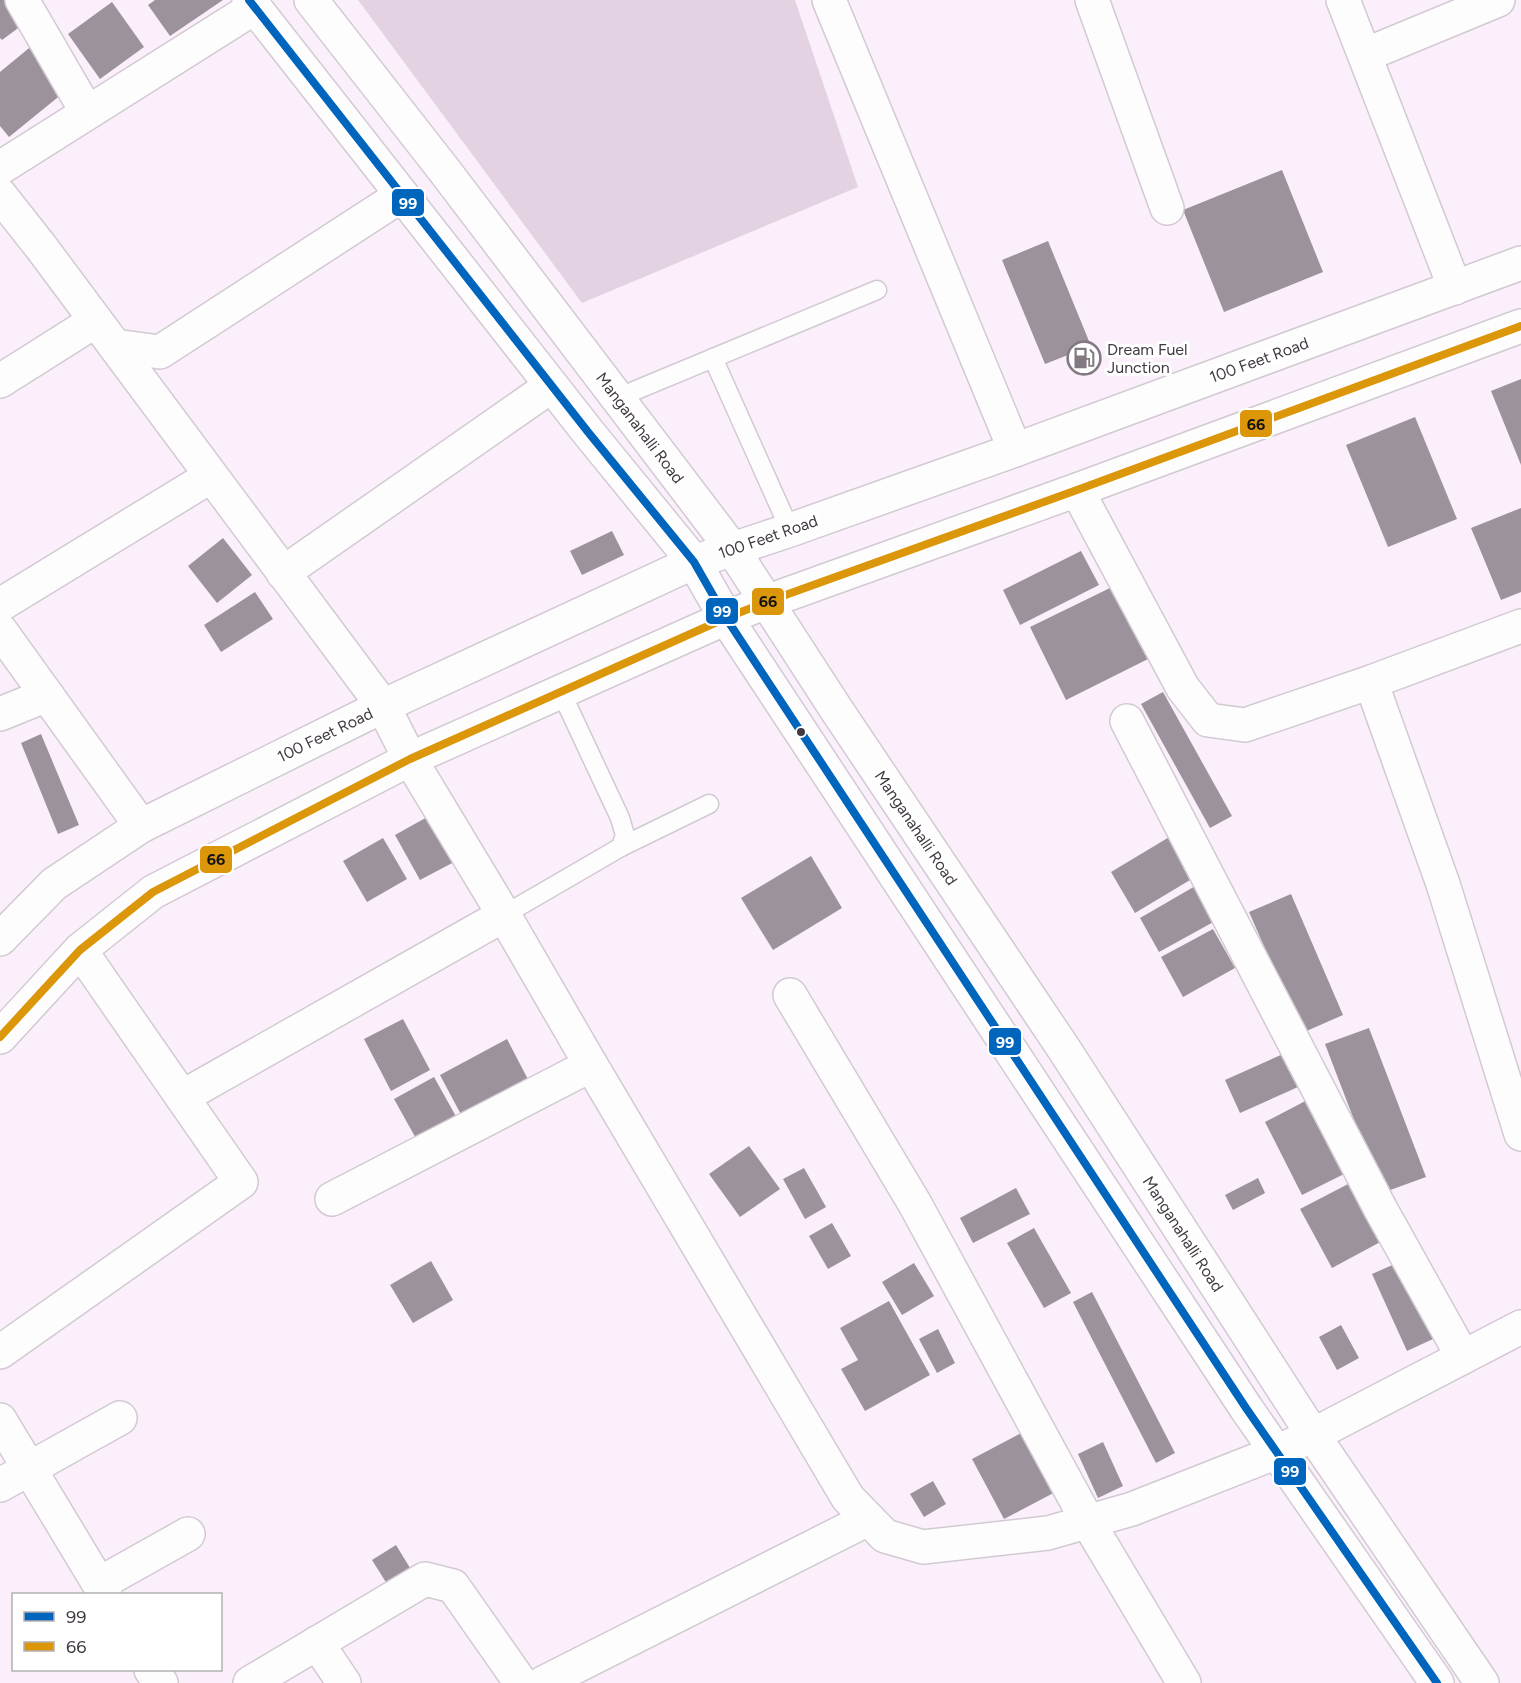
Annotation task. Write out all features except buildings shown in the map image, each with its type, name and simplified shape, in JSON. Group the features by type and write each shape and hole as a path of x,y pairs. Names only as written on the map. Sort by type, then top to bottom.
{"street":[{"path":"22,0 87,112"},
{"name":"Manganahalli Road","path":"311,0 437,161 733,550 1064,1049 1475,1681"},
{"path":"829,0 1015,450"},
{"path":"1092,0 1167,208"},
{"path":"1343,0 1455,288"},
{"path":"1365,55 1498,0"},
{"path":"0,168 252,3 552,386 694,562 726,618 1246,1408 1437,1683"},
{"path":"0,195 383,706 410,759 848,1498 885,1536 923,1547 1048,1533 1132,1509 1277,1452 1521,1327"},
{"path":"115,346 160,352 402,195"},
{"name":"100 Feet Road","path":"0,939 54,884 141,826 383,706 694,562 1015,450 1521,263"},
{"path":"0,381 95,321"},
{"path":"0,1037 80,950 153,891 410,759 766,602 1521,326"},
{"path":"283,573 552,386"},
{"path":"0,604 211,476"},
{"path":"1077,490 1183,688 1208,720 1245,725 1371,682 1521,626"},
{"path":"0,630 141,826"},
{"path":"1371,682 1443,884 1521,1134"},
{"path":"0,714 47,695"},
{"path":"1126,721 1380,1208 1463,1357"},
{"path":"182,1097 504,915"},
{"path":"0,1352 241,1182 80,950"},
{"path":"790,995 915,1204 1088,1522 1184,1683"},
{"path":"332,1199 591,1065"},
{"path":"0,1485 120,1419"},
{"path":"0,1420 102,1589 188,1534"},
{"path":"543,1683 868,1519"},
{"path":"250,1683 425,1579 453,1586 521,1683"},
{"path":"317,1643 344,1683"}],"lane":[{"path":"617,398 877,290"},
{"path":"713,358 790,530"},
{"path":"561,692 620,818 625,834 621,848"},
{"path":"504,915 621,848 709,804"}],"shaded area":[{"path":"358,0 795,0 858,187 582,303"}],"transit line":[{"name":"99","path":"249,0 588,432 694,562 726,618 1246,1408 1437,1683"},
{"name":"66","path":"0,1037 80,950 153,892 410,759 766,602 1521,326"}],"place":[{"name":"Dream Fuel Junction","path":"1084,358"}]}
